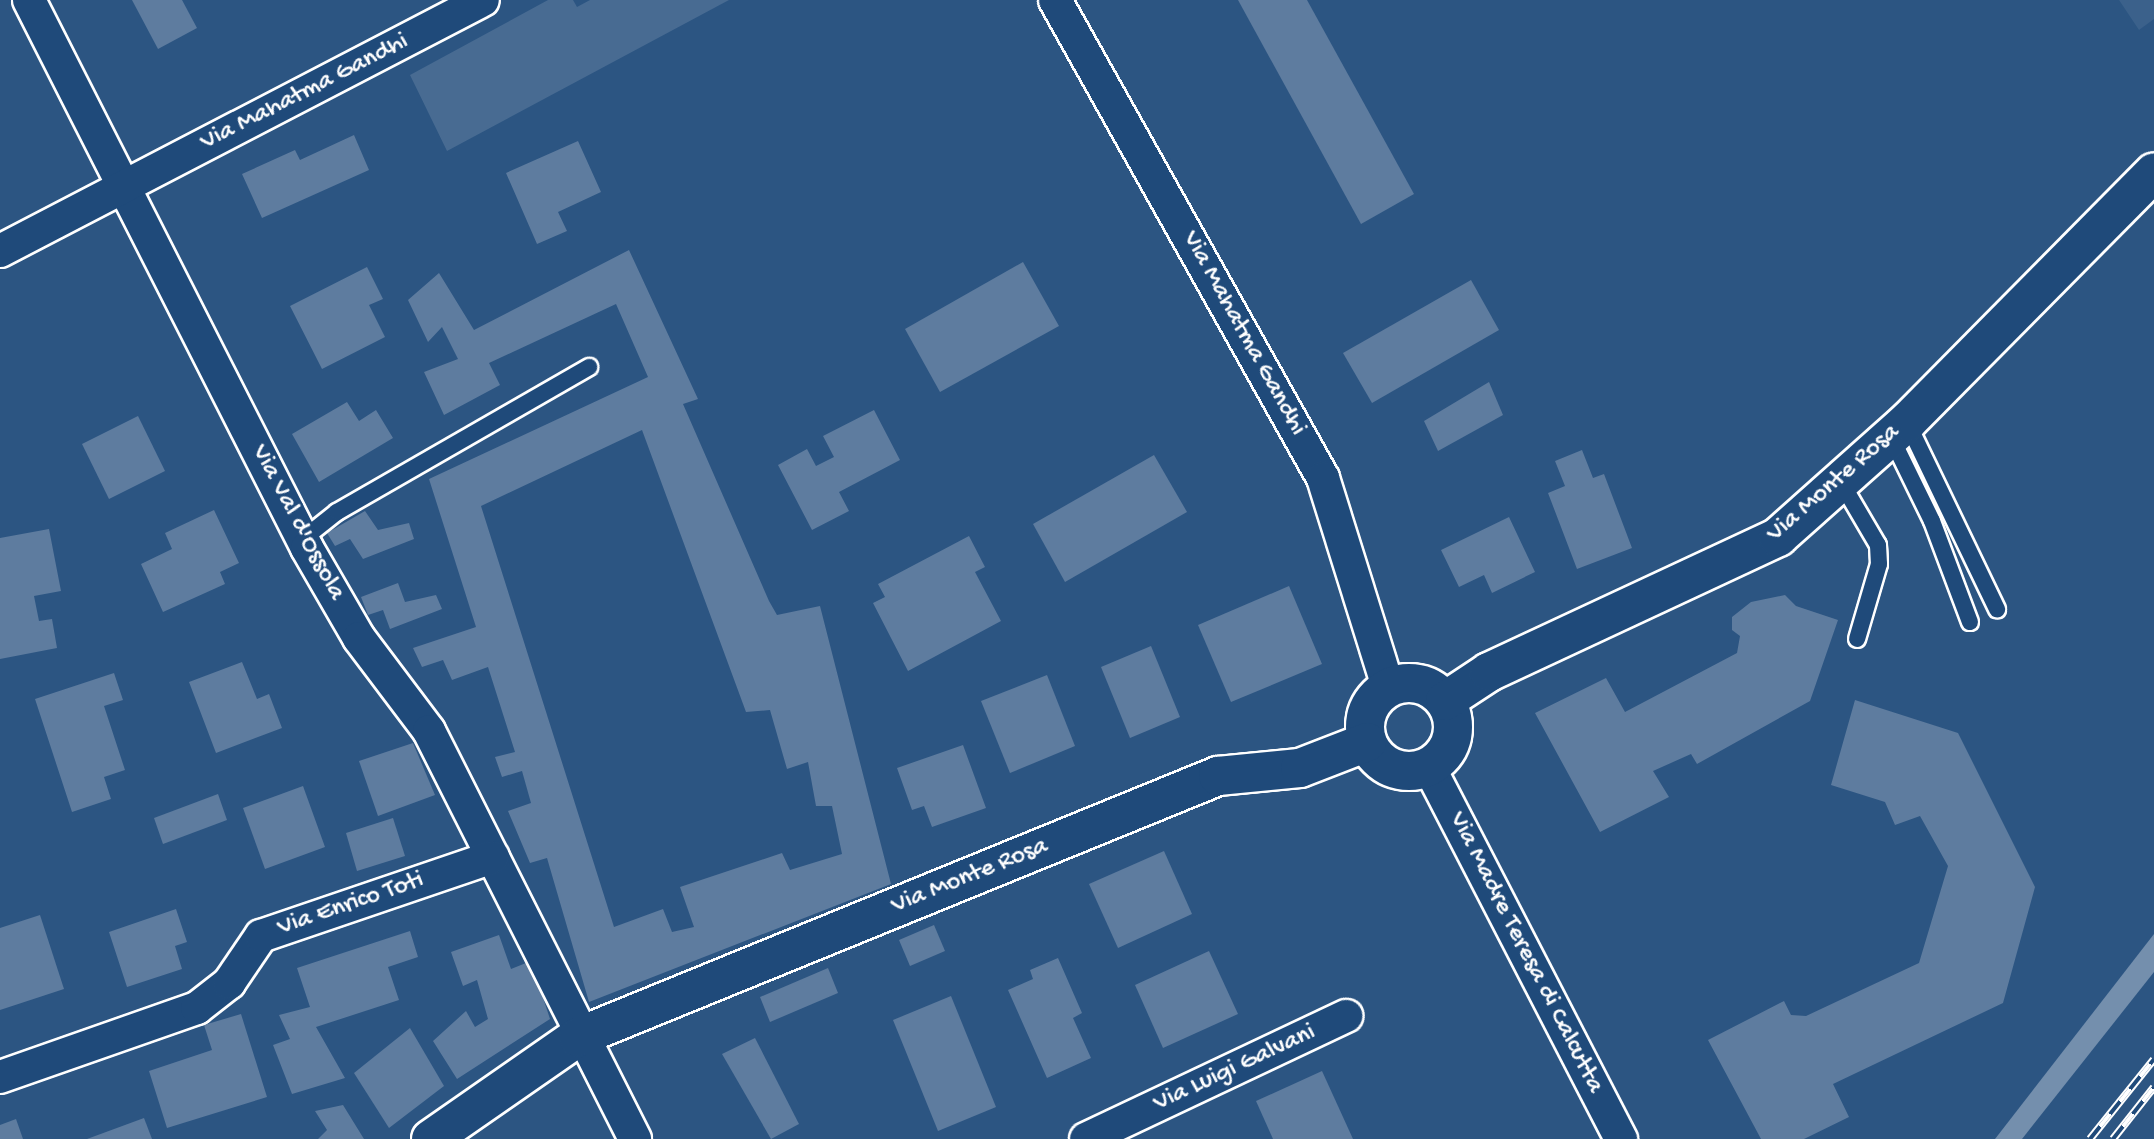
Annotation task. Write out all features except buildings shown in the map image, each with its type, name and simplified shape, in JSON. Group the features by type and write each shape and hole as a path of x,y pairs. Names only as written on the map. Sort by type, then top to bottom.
{"street":[{"name":"Via Val d'Ossola","path":"29,0 126,186 303,539 359,638 429,732 493,857 578,1037 635,1139"},
{"name":"Via Mahatma Gandhi","path":"0,251 483,0"},
{"name":"Via Mahatma Gandhi","path":"1055,0 1323,478 1388,687"},
{"name":"Via Monte Rosa","path":"1445,701 1489,672 1735,561 1778,537 1899,429 2154,172"},
{"path":"1425,685 1445,701 1452,714 1450,744 1429,767 1415,771 1386,765 1367,743 1365,717 1388,687 1425,685"},
{"name":"Via Monte Rosa","path":"431,1139 578,1037 1218,776 1300,768 1367,743"},
{"name":"Via Madre Teresa di Calcutta","path":"1429,767 1621,1139"},
{"name":"Via Enrico Toti","path":"0,1077 197,1008 229,983 261,936 493,857"},
{"name":"Via Luigi Galvani","path":"1086,1139 1346,1016"}],"lane":[{"path":"303,539 337,512 589,367"},
{"path":"1899,429 1997,609"},
{"path":"1899,429 1969,622"},
{"path":"1841,482 1878,545 1879,564 1857,639"}],"shaded area":[{"path":"548,0 573,0 577,7 590,0 729,0 447,151 410,75"},
{"path":"2119,0 2154,0 2154,19 2139,30"},
{"path":"2154,934 2154,972 2022,1139 1995,1139"}],"railway":[{"path":"2090,1139 2154,1059"},
{"path":"2113,1139 2154,1087"}]}
